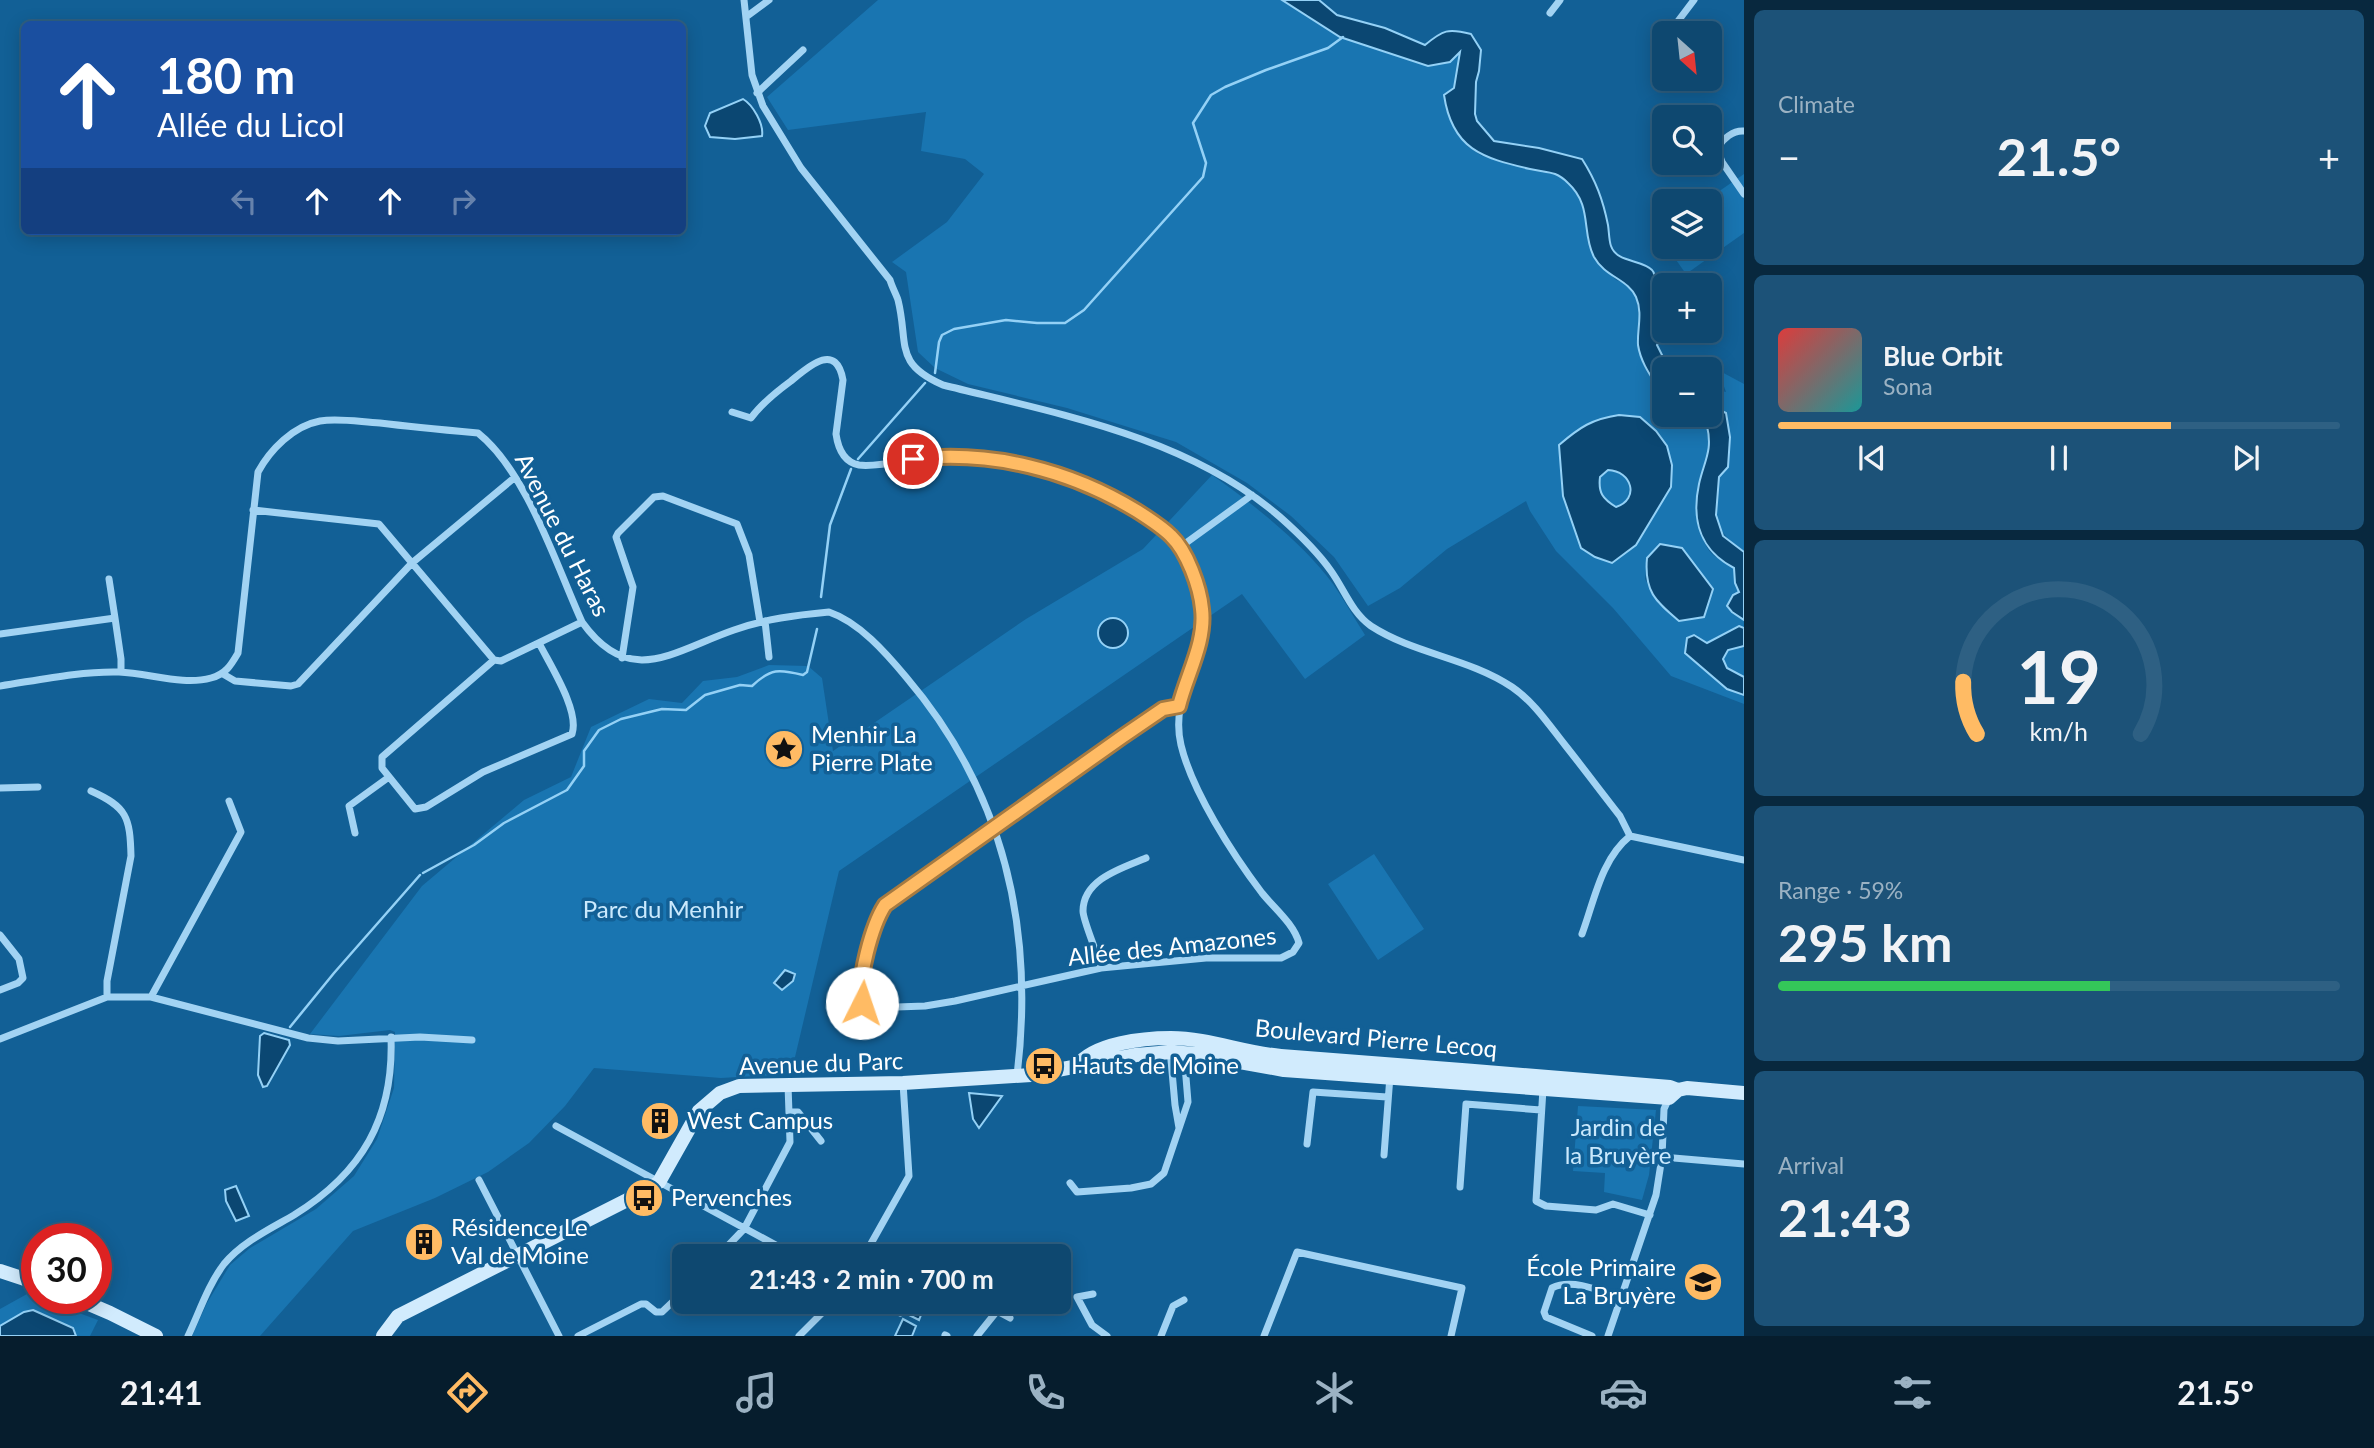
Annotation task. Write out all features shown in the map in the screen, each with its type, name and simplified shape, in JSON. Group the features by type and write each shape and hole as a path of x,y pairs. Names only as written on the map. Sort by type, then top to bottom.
{"street":[{"path":"744,0 752,75 757,93 801,168 890,280 898,300 903,346 910,363 925,377 943,385 1112,429 1203,466 1252,495 1312,548 1331,571 1357,613 1371,625 1512,687 1536,709 1620,816 1630,836"},
{"path":"746,17 768,0"},
{"path":"1550,13 1560,0"},
{"path":"1678,21 1693,0"},
{"path":"757,93 803,50"},
{"path":"1744,131 1733,132 1721,141 1717,148 1722,162 1744,194"},
{"path":"732,412 751,418 762,404 809,365 823,359 831,360 836,363 843,380 837,442 841,452 851,462 870,466 955,456 1000,460 1048,471 1117,499 1172,536 1180,548 1252,495"},
{"name":"Avenue du Haras","path":"223,674 238,653 258,472 265,459 278,446 304,426 319,421 345,420 478,433 492,444 514,478 546,537 582,622 599,643 622,658"},
{"path":"0,686 121,672 193,680 210,679 223,674 235,681 291,686 299,684 412,564 514,478"},
{"path":"769,657 762,622 749,555 737,524 663,496 654,498 616,537 633,587 622,658 643,660 664,656 735,629 762,622 829,612 850,623 873,642 930,704 982,793 1006,867 1019,935 1021,986 1017,1076"},
{"path":"253,510 379,524 494,660 501,661 582,622"},
{"name":"Allée des Amazones","path":"995,828 885,905 877,916 860,994 862,1003 869,1008 899,1008 955,1001 1101,968 1206,958 1281,958 1293,952 1299,943 1297,935 1262,893 1234,852 1192,776 1180,741 1179,706 1202,631 1203,610 1198,586 1180,548"},
{"path":"109,579 121,672"},
{"path":"0,634 115,618"},
{"path":"494,660 382,757 382,768 415,809 426,807 483,772 572,734 575,725 564,691 539,643"},
{"path":"995,828 1163,709 1179,706"},
{"path":"355,833 349,806 389,776"},
{"path":"0,788 38,787"},
{"path":"91,790 111,800 123,811 128,818 131,836 131,856 107,981 107,997"},
{"path":"151,996 242,832 229,801"},
{"path":"1582,934 1606,867 1618,845 1630,836 1744,860"},
{"path":"1101,968 1097,948 1082,912 1086,894 1109,874 1146,858"},
{"path":"0,935 19,959 23,978 18,983 0,990"},
{"path":"0,1039 107,997 151,996 308,1038 338,1041 391,1037 472,1040"},
{"path":"188,1336 225,1264 245,1244 328,1192 362,1153 372,1138 385,1100 391,1037"},
{"path":"1177,1045 1175,1105 1180,1130"},
{"path":"1070,1184 1077,1192 1131,1188 1151,1184 1164,1173 1188,1102 1177,1045"},
{"name":"Boulevard Pierre Lecoq","path":"1017,1076 1177,1045 1390,1071 1543,1083 1670,1087 1674,1094 1687,1088 1744,1093"},
{"path":"1384,1155 1390,1071"},
{"name":"Avenue du Parc","path":"659,1182 699,1111 720,1093 738,1087 903,1083 1017,1076"},
{"path":"871,1244 909,1176 903,1083"},
{"path":"1543,1083 1536,1201 1546,1206 1596,1210 1613,1204 1650,1215"},
{"path":"730,1244 744,1229 790,1142 788,1085"},
{"path":"1307,1144 1313,1092 1387,1097"},
{"path":"1608,1336 1656,1195 1662,1157 1664,1109 1674,1094"},
{"path":"1460,1187 1466,1104 1541,1110"},
{"path":"789,1112 798,1112 821,1142"},
{"path":"556,1126 773,1244"},
{"path":"1662,1157 1744,1164"},
{"path":"480,1180 559,1336"},
{"path":"383,1336 398,1316 659,1182"},
{"path":"1264,1336 1297,1252 1462,1288 1451,1336"},
{"path":"0,1271 21,1278"},
{"path":"1592,1336 1546,1317 1544,1312 1552,1288 1565,1285 1584,1287 1621,1298"},
{"path":"1093,1294 1077,1297 1092,1325 1107,1336"},
{"path":"1161,1336 1173,1306 1184,1300"},
{"path":"578,1336 641,1304 646,1304 656,1312 662,1312 672,1302"},
{"path":"977,1336 997,1311 1010,1318"},
{"path":"112,1314 156,1336"},
{"path":"799,1336 821,1314"}],"green space":[{"path":"878,0 1282,0 1340,37 1428,66 1455,57 1460,51 1447,113 1467,146 1482,156 1558,173 1579,193 1593,256 1616,280 1627,284 1636,297 1640,323 1638,343 1642,359 1652,376 1652,427 1707,427 1709,448 1701,479 1700,528 1711,553 1734,568 1735,583 1740,589 1732,613 1744,620 1744,628 1739,626 1707,644 1694,636 1727,689 1744,695 1744,704 1671,676 1613,608 1556,551 1526,501 1447,549 1400,588 1368,606 1334,557 1291,516 1247,483 1176,442 1067,408 968,384 935,368 918,352 906,272 892,262 947,222 984,174 965,159 921,151 926,112 788,130 767,97","holes":["1598,418 1652,516 1636,545 1595,557","1682,548 1713,589 1659,604 1645,579 1647,558"]},
{"path":"1744,174 1744,233 1722,249 1722,189"},
{"path":"1675,259 1707,259 1687,273"},
{"path":"1722,372 1744,384 1744,552 1725,535 1717,520 1716,502 1722,472 1726,413 1722,411 1722,391 1726,392"},
{"path":"1608,470 1617,470 1626,476 1629,486 1628,498 1616,507 1605,498 1600,487 1600,477"},
{"name":"Parc du Menhir","path":"1212,475 1261,512 1308,554 1333,584 1365,635 1305,679 1242,594 839,871 791,1074 721,1078 594,1068 565,1106 529,1143 488,1172 435,1198 353,1231 260,1336 192,1336 207,1303 230,1265 250,1248 316,1209 354,1176 377,1139 394,1088 395,1032 390,1030 339,1036 310,1034 422,886 524,800 571,777 591,727 649,699 682,703 703,681 737,677 769,665 808,666 822,678 833,751 1026,619 1143,549"},
{"path":"1744,646 1744,677 1727,668 1723,659 1728,650"},
{"path":"1374,854 1424,929 1378,960 1328,884"},
{"name":"Jardin de la Bruyère","path":"1578,1106 1656,1110 1649,1175 1642,1200 1604,1192 1605,1173 1573,1171"},
{"path":"21,1297 21,1314 0,1326 0,1309"},
{"path":"30,1314 82,1314 98,1320 90,1336 76,1336 73,1328"}],"shaded area":[{"path":"1282,0 1319,0 1337,15 1385,28 1425,45 1446,32 1471,34 1481,50 1476,82 1477,121 1494,141 1539,148 1582,159 1601,199 1610,244 1614,251 1652,270 1652,343 1658,343 1663,357 1652,357 1652,378 1638,345 1639,309 1636,297 1628,286 1604,269 1594,257 1584,210 1576,192 1555,174 1513,165 1484,155 1462,139 1454,128 1444,95 1454,88 1460,52 1450,62 1428,66 1340,37"},
{"path":"743,99 757,115 762,136 735,139 710,137 705,126 710,113"},
{"path":"1722,411 1726,413 1730,437 1728,467 1719,477 1716,515 1723,536 1744,552 1744,620 1727,606 1733,595 1739,592 1734,568 1713,553 1706,544 1698,522 1697,498 1709,435 1707,427 1722,427"},
{"path":"1619,415 1640,417 1656,431 1667,446 1672,465 1671,487 1636,545 1612,563 1581,548 1563,496 1559,445 1587,425","holes":["1608,470 1623,475 1630,486 1628,498 1616,507 1602,495 1600,487 1600,477"]},
{"path":"1660,544 1682,548 1713,589 1704,617 1679,621 1653,594 1647,579 1647,558"},
{"path":"1113,618 1124,622 1128,633 1124,644 1113,648 1102,644 1098,633 1102,622"},
{"path":"1739,626 1744,628 1744,646 1728,650 1723,659 1727,668 1744,677 1744,695 1727,689 1685,653 1687,638 1694,635 1707,643"},
{"path":"785,970 795,974 793,981 782,990 774,983"},
{"path":"264,1033 289,1040 290,1045 267,1086 263,1087 258,1075 260,1036"},
{"path":"969,1093 1002,1096 979,1128 973,1119"},
{"path":"236,1186 249,1216 236,1221 226,1201 225,1190"},
{"path":"21,1314 42,1314 73,1328 76,1336 0,1336 0,1326"},
{"path":"907,1314 921,1314 919,1320"},
{"path":"903,1319 916,1326 912,1336 895,1336"}],"waterway":[{"path":"935,373 942,335 954,329 1006,320 1065,323 1084,310 1203,177 1206,163 1193,123 1211,95 1266,70 1328,48 1343,37"},
{"path":"858,459 925,383"},
{"path":"821,597 830,525 851,469"},
{"path":"423,873 474,845 504,823 567,790 584,766 584,751 599,730 621,719 662,709 686,710 705,695 740,685 752,686 770,673 803,675 807,672 817,629"},
{"path":"290,1027 420,875"}],"place":[{"name":"Menhir La Pierre Plate","path":"784,749"},
{"name":"Hauts de Moine","path":"1044,1066"},
{"name":"West Campus","path":"660,1121"},
{"name":"Pervenches","path":"644,1198"},
{"name":"Résidence Le Val de Moine","path":"424,1242"},
{"name":"École Primaire La Bruyère","path":"1703,1282"}],"route":[{"path":"862,1003 860,994 877,916 885,905 1163,709 1179,706 1202,631 1203,610 1198,586 1180,548 1172,536 1117,499 1048,471 990,458 955,456 913,459"}]}
